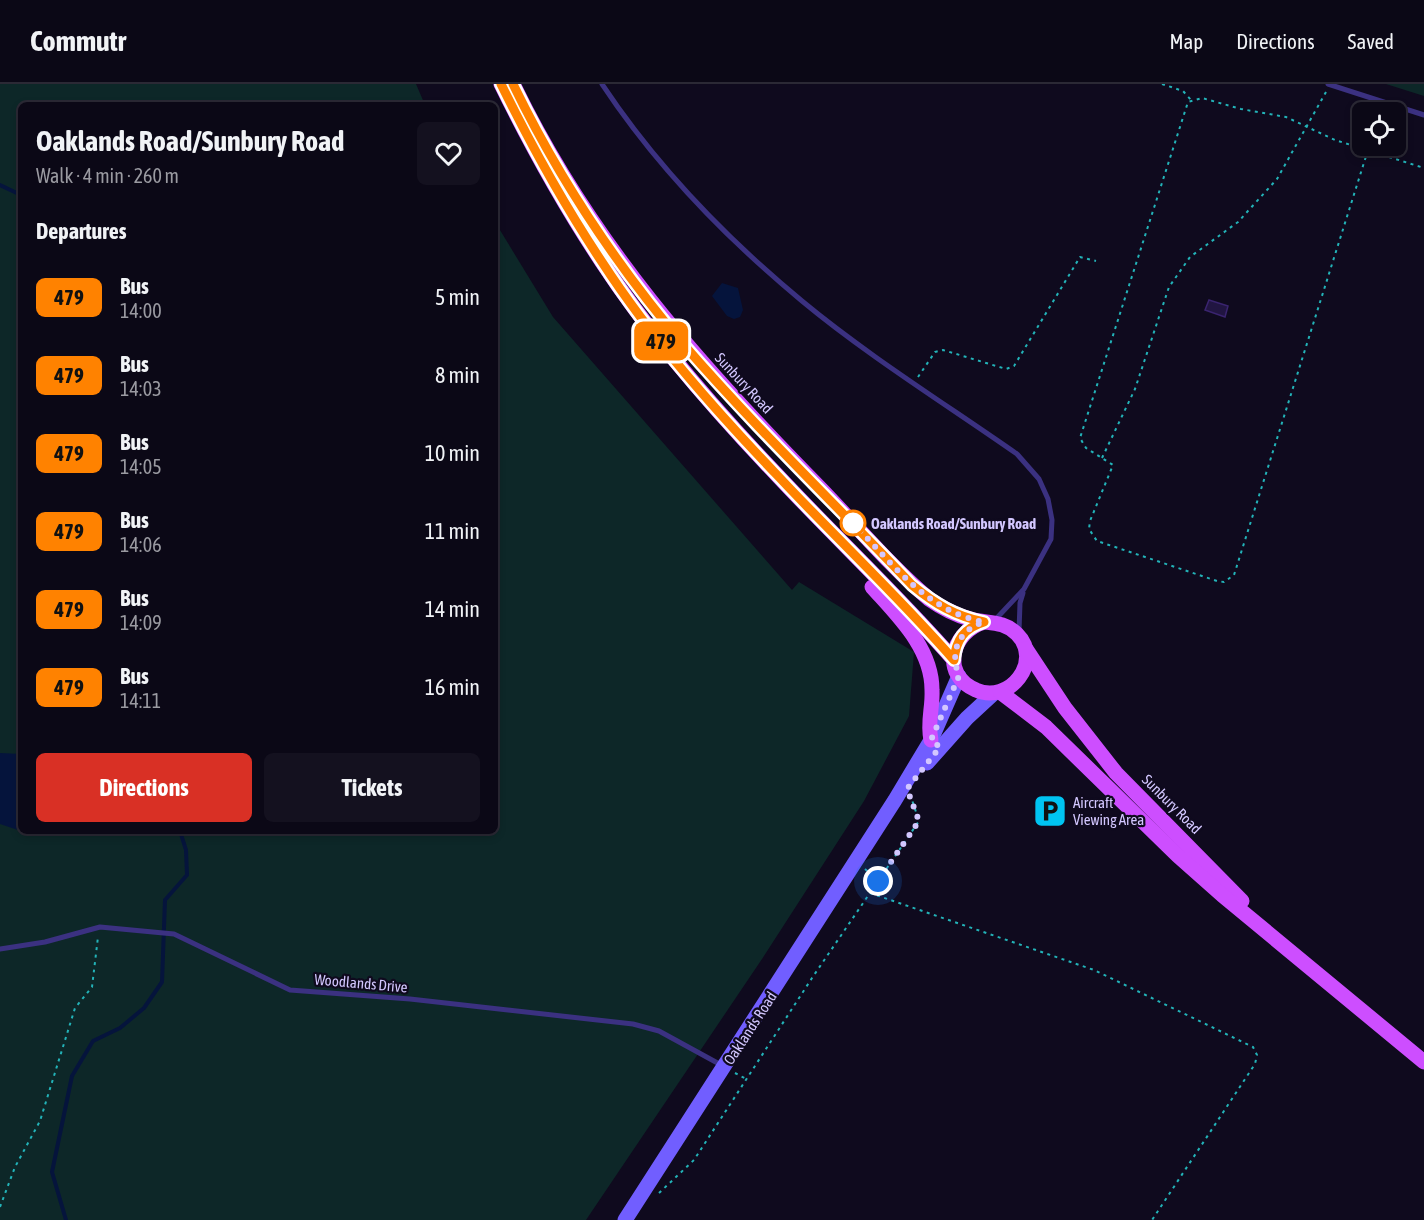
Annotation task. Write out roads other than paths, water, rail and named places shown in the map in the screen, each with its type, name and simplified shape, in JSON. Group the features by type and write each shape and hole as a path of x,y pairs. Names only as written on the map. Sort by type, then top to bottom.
{"main road":[{"path":"501,84 556,188 602,263 685,371 777,475 954,660 959,676 973,690 996,693 1010,688 1024,670 1022,642 1007,626 988,622 974,625 959,640 954,660"},
{"name":"Sunbury Road","path":"513,84 585,211 640,291 684,344 912,585 941,607 961,616 988,622"},
{"path":"777,475 836,549 916,637 927,662 932,687 928,727 935,743"},
{"name":"Sunbury Road","path":"1022,642 1065,708 1116,773 1313,970"},
{"name":"Oaklands Road","path":"874,834 907,789 935,743 959,676"},
{"name":"Sunbury Road","path":"996,693 1041,722 1178,856 1424,1062"},
{"name":"Oaklands Road","path":"625,1220 855,862 935,743 996,693"}],"lane":[{"path":"602,84 623,116 697,204 744,251 804,303 1017,454 1039,479 1052,520 1051,539 1024,589 1008,608 988,622"},
{"path":"1330,84 1424,115"},
{"path":"1022,642 1020,603 1024,589"},
{"name":"Woodlands Drive","path":"0,950 45,942 100,927 144,933 174,934 290,990 410,999 633,1024 659,1031 725,1066"}],"water":[{"path":"722,283 738,288 743,310 740,317 734,319 727,316 712,296"},
{"path":"0,753 18,754 18,830 0,824"}],"waterway":[{"path":"0,185 18,194"},
{"path":"66,1220 52,1172 72,1076 93,1041 120,1028 144,1008 162,982 165,900 187,875 186,850 181,834"}],"place":[{"name":"Oaklands Road/Sunbury Road","path":"853,523"},
{"name":"Aircraft Viewing Area","path":"1050,811"}]}
